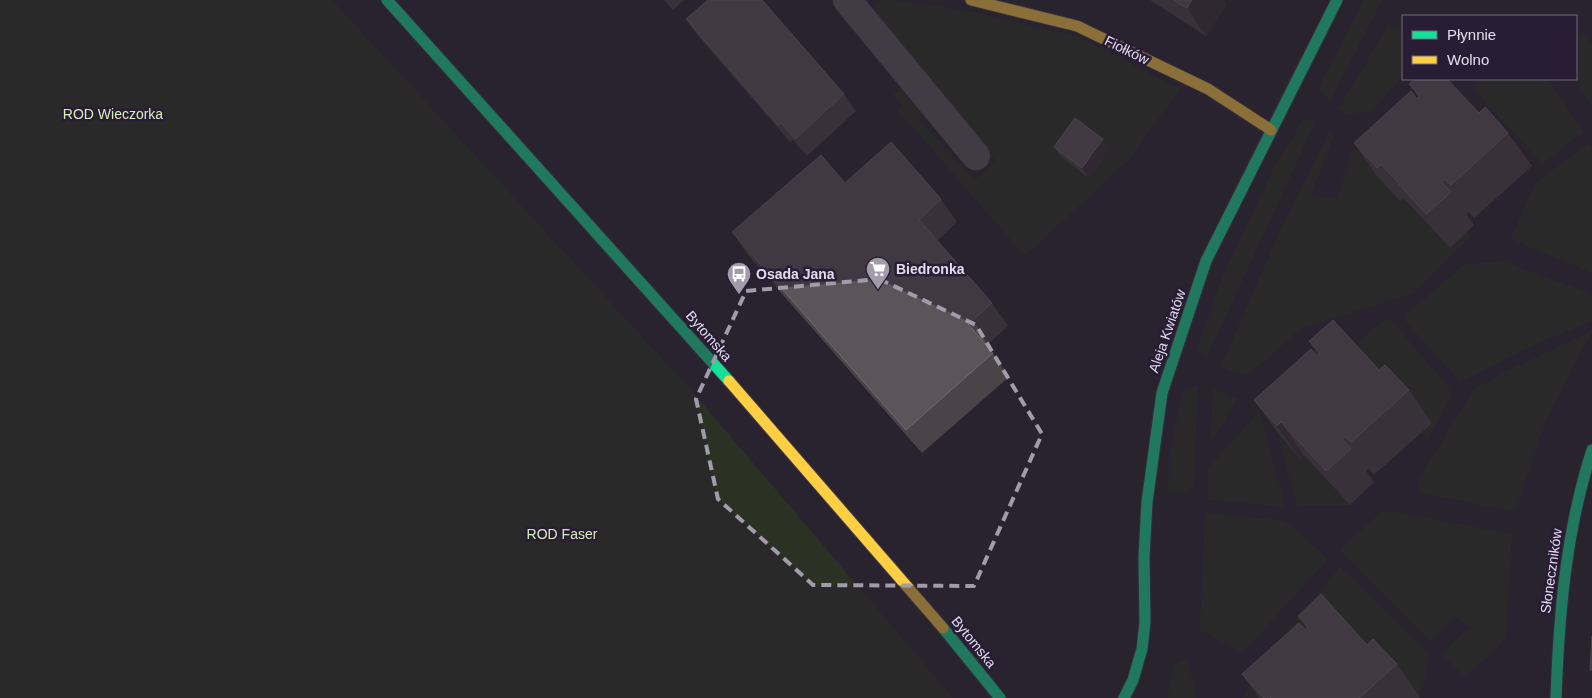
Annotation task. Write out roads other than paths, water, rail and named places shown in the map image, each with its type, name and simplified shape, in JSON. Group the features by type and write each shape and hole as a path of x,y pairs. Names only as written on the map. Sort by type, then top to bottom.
{"street":[{"name":"Bytomska","path":"387,0 532,164 695,342 920,600 1000,698"},
{"path":"847,0 976,156"},
{"name":"Fiołków","path":"971,0 1077,26 1208,89 1271,130"},
{"name":"Aleja Kwiatów","path":"1124,698 1133,680 1142,649 1145,622 1144,557 1147,502 1162,393 1206,262 1337,0"},
{"name":"Słoneczników","path":"1556,698 1558,642 1564,571 1580,483 1592,450"}],"place":[{"name":"Biedronka","path":"878,290"},
{"name":"Osada Jana","path":"739,295"}],"park label":[{"name":"ROD Wieczorka","path":"113,114"},
{"name":"ROD Faser","path":"562,534"}]}
